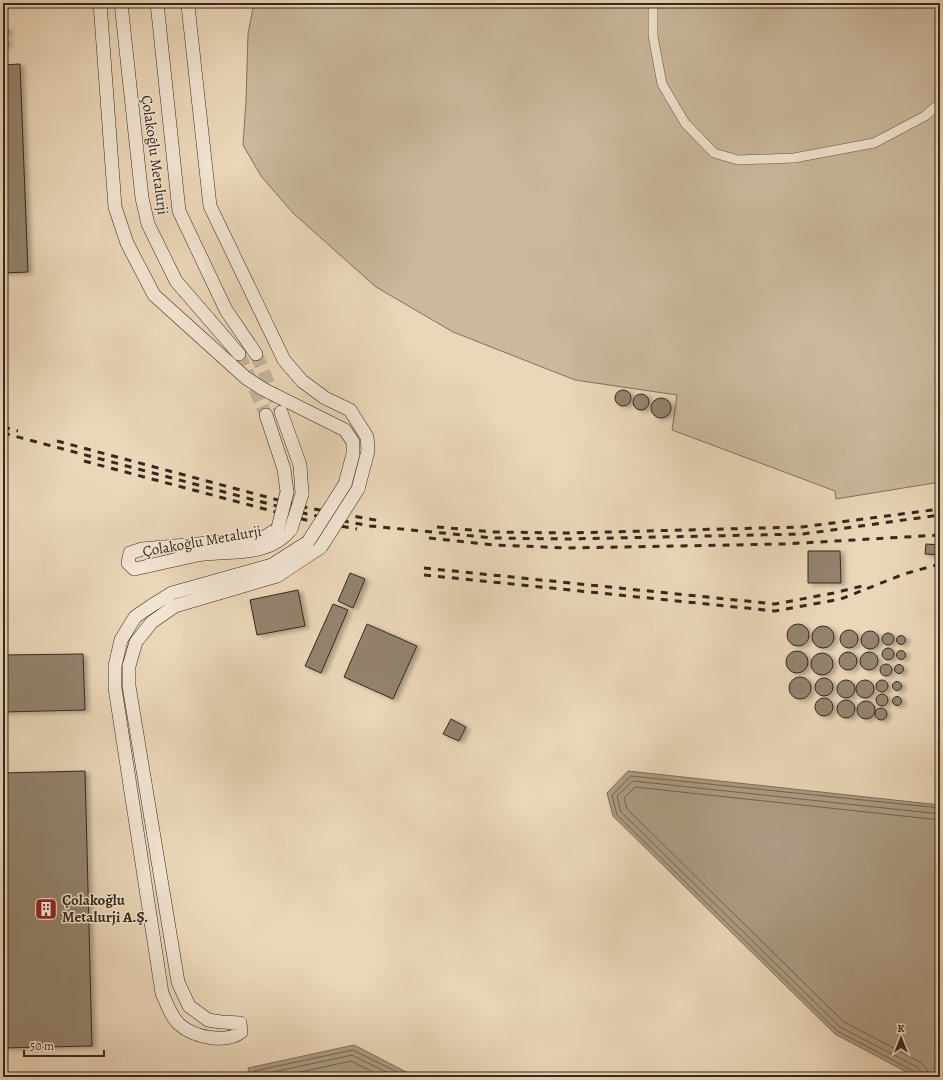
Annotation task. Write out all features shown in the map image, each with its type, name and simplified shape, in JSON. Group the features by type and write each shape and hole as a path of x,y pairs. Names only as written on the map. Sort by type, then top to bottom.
{"main road":[{"path":"100,3 115,207 127,243 154,295 246,378 263,389 345,430 353,442 353,454 345,484 308,542 272,565 172,593 151,606 135,617 121,640 115,666 115,688 162,993 171,1014 181,1025 202,1036 222,1038 235,1037 241,1032 240,1024 208,1020 190,1006 178,982 130,686 130,666 136,642 152,622 175,606 277,576 320,547 358,489 368,450 367,437 350,410 325,398 302,381 284,360 210,206 189,3"},
{"name":"Çolakoğlu Metalurji","path":"121,3 142,198 148,224 176,281 239,354"},
{"name":"Çolakoğlu Metalurji","path":"157,3 179,211 226,310 256,354"},
{"name":"Çolakoğlu Metalurji","path":"266,414 284,469 287,492 278,528 265,537 142,548 130,553 128,563 134,569 198,555 265,548 285,538 291,530 302,494 300,465 281,412"}],"street":[{"path":"653,3 653,36 662,84 685,123 714,153 738,160 794,158 874,143 925,116 940,103"}],"shaded area":[{"path":"254,3 940,3 940,482 836,499 835,491 672,430 677,395 575,380 453,332 376,287 293,213 261,176 243,145 248,34"}],"water":[{"path":"628,771 940,805 940,1077 916,1077 835,1034 613,816 607,793"},
{"path":"354,1045 416,1077 249,1077 248,1068"}],"building":[{"path":"3,3 19,3 19,5 3,5"},
{"path":"3,28 8,30 5,36 3,36"},
{"path":"3,39 8,42 5,47 3,47"},
{"path":"20,64 28,272 3,273 3,65"},
{"path":"620,390 626,390 631,395 629,404 626,406 620,406 615,401 615,395"},
{"path":"638,394 644,394 649,399 647,408 644,410 638,410 633,405 633,399"},
{"path":"661,398 668,401 671,408 668,415 661,418 654,415 651,408 654,401"},
{"path":"926,544 940,545 940,555 925,554"},
{"path":"808,551 840,551 841,583 808,583"},
{"path":"350,573 365,579 353,608 338,601"},
{"path":"298,590 305,626 257,635 250,600"},
{"path":"333,604 348,610 321,673 305,666"},
{"path":"367,624 417,646 393,699 344,677"},
{"path":"798,624 806,627 809,635 806,643 798,646 790,643 787,635 790,627"},
{"path":"823,626 831,629 834,637 831,645 823,648 815,645 812,637 815,629"},
{"path":"849,630 855,633 858,639 855,645 849,648 843,645 840,639 843,633"},
{"path":"870,631 876,634 879,640 876,646 870,649 864,646 861,640 864,634"},
{"path":"886,633 890,633 894,639 890,645 886,645 882,641 882,637"},
{"path":"899,636 903,636 905,640 903,644 899,644 897,642 897,638"},
{"path":"886,648 890,648 894,654 890,660 886,660 882,656 882,652"},
{"path":"797,651 805,654 808,662 805,670 797,673 789,670 786,662 789,654"},
{"path":"899,651 903,651 905,655 903,659 899,659 897,657 897,653"},
{"path":"848,652 854,655 857,661 854,667 848,670 842,667 839,661 842,655"},
{"path":"869,652 875,655 878,661 875,667 869,670 863,667 860,661 863,655"},
{"path":"822,653 830,656 833,664 830,672 822,675 814,672 811,664 814,656"},
{"path":"83,654 85,710 3,712 3,655"},
{"path":"884,664 888,664 892,670 888,676 884,676 880,672 880,668"},
{"path":"897,665 901,665 903,669 901,673 897,673 895,671 895,667"},
{"path":"800,677 808,680 811,688 808,696 800,699 792,696 789,688 792,680"},
{"path":"824,678 830,681 833,687 830,693 824,696 818,693 815,687 818,681"},
{"path":"846,680 852,683 855,689 852,695 846,698 840,695 837,689 840,683"},
{"path":"865,680 871,683 874,689 871,695 865,698 859,695 856,689 859,683"},
{"path":"880,680 884,680 888,686 884,692 880,692 876,688 876,684"},
{"path":"895,682 899,682 901,686 899,690 895,690 893,688 893,684"},
{"path":"880,694 884,694 888,700 884,706 880,706 876,702 876,698"},
{"path":"895,697 899,697 901,701 899,705 895,705 893,703 893,699"},
{"path":"824,698 830,701 833,707 830,713 824,716 818,713 815,707 818,701"},
{"path":"846,700 852,703 855,709 852,715 846,718 840,715 837,709 840,703"},
{"path":"866,701 872,704 875,710 872,716 866,719 860,716 857,710 860,704"},
{"path":"879,708 883,708 887,714 883,720 879,720 875,716 875,712"},
{"path":"451,719 466,727 459,741 443,734"},
{"name":"Çolakoğlu Metalurji A.Ş.","path":"85,771 92,1046 3,1048 3,773"}],"tunnel":[{"path":"239,354 266,415"},
{"path":"256,354 281,412"}],"railway":[{"path":"3,427 18,431"},
{"path":"3,433 307,514 370,526 494,538 567,539 803,534 940,515"},
{"path":"57,441 308,508 381,521"},
{"path":"84,461 306,520 357,529"},
{"path":"437,527 494,532 568,533 802,527 940,509"},
{"path":"429,538 495,545 568,548 784,544 940,535"},
{"path":"424,575 775,611 841,599 904,574 940,564"},
{"path":"424,568 775,604 862,586"}],"place":[{"name":"Çolakoğlu Metalurji A.Ş.","path":"46,909"}]}
